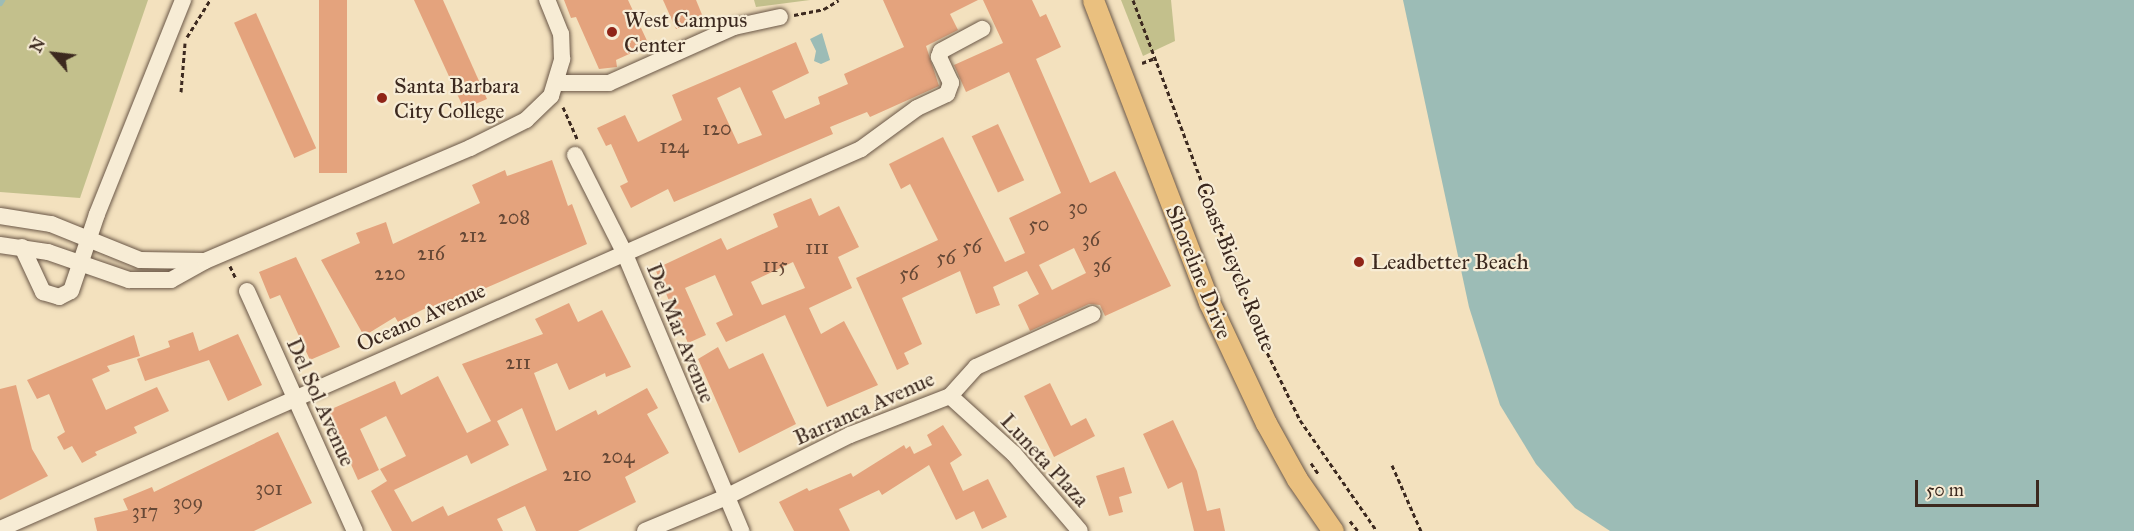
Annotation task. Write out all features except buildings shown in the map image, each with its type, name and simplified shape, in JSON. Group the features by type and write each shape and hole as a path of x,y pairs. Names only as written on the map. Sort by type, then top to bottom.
{"main road":[{"name":"Shoreline Drive","path":"1093,0 1223,334 1297,479 1333,531"}],"street":[{"path":"22,247 39,288 54,297 71,291 88,240 183,0"},
{"path":"547,0 561,34 554,90"},
{"path":"0,245 22,247 129,280 156,282 177,278 205,261 508,130 554,90 609,83 734,27 780,17"},
{"name":"Oceano Avenue","path":"0,529 861,149 916,108 947,94 951,83 939,57 941,51 982,29"},
{"name":"Del Mar Avenue","path":"575,155 624,252 724,498 741,531"},
{"path":"0,216 35,219 140,261 205,261"},
{"name":"Del Sol Avenue","path":"247,291 293,398 355,531"},
{"name":"Barranca Avenue","path":"645,531 724,498 850,435 950,396 976,367 1093,314"},
{"name":"Luneta Plaza","path":"950,396 1014,454 1080,531"}],"path":[{"path":"181,92 186,39 210,0"},
{"path":"780,17 824,9 839,0"},
{"path":"1133,0 1264,346 1300,420 1377,531"},
{"path":"1142,75 1140,63 1155,58"},
{"path":"554,90 579,137 575,155"},
{"path":"1308,458 1320,477"},
{"path":"1392,465 1421,531"},
{"path":"1344,513 1358,531"}],"shaded area":[{"path":"0,0 148,0 80,198 0,192"},
{"path":"754,0 810,0 756,7"},
{"path":"1121,0 1171,0 1175,41 1143,56"}],"water":[{"path":"1403,0 2134,0 2134,531 1610,531 1575,508 1536,464 1500,405 1469,307"},
{"path":"822,33 830,60 821,64 814,61 816,51 810,39"}],"place":[{"name":"West Campus Center","path":"612,32"},
{"name":"Santa Barbara City College","path":"382,98"},
{"name":"Leadbetter Beach","path":"1359,262"}]}
